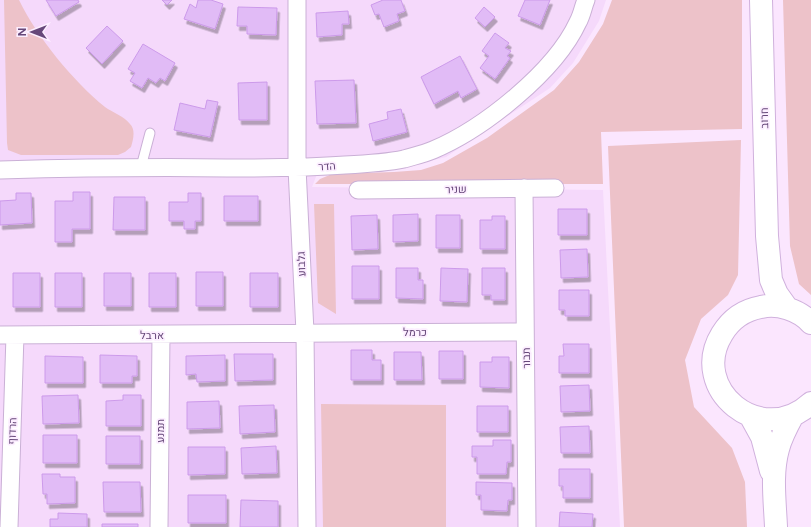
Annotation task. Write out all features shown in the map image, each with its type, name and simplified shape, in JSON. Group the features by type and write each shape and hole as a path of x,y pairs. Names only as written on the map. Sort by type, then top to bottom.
{"street":[{"name":"גלבוע","path":"297,0 297,168 304,332 307,527"},
{"name":"הדר","path":"0,170 141,167 297,168 376,163 403,159 432,151 457,139 479,125 529,85 549,65 565,45 578,22 586,0"},
{"name":"חרוב","path":"761,0 767,236 771,280 777,294 786,308"},
{"name":"תבור","path":"524,188 527,527"},
{"name":"שניר","path":"358,190 555,188"},
{"name":"חרוב","path":"744,312 755,295 760,281 767,236"},
{"path":"810,321 802,315 786,308 776,306 765,306 744,312 726,327 720,338 715,349 714,373 723,395 731,404 751,417 772,420 783,419 794,415 811,403"},
{"name":"כרמל","path":"304,332 525,332"},
{"name":"ארבל","path":"7,335 161,335 304,332"},
{"name":"הרדוף","path":"7,335 9,527"},
{"name":"תמנע","path":"159,527 161,335"},
{"path":"776,527 774,490 778,450 784,432 794,415"},
{"path":"751,417 764,443 774,490"}],"lane":[{"path":"141,167 150,133"}],"shaded area":[{"path":"0,0 606,0 599,21 573,63 550,88 446,157 413,165 317,174 312,187 603,190 620,527 0,527"},
{"path":"4,0 19,0 36,29 68,71 105,107 128,121 132,126 133,138 131,147 125,152 118,155 21,155 8,150"},
{"path":"612,0 742,0 742,129 601,132 603,184 315,184 320,179 332,174 421,170 443,163 487,138 554,90 579,62 603,24"},
{"path":"783,0 811,0 811,295 799,284 790,246"},
{"path":"741,140 738,275 728,295 701,319 685,360 694,407 732,448 745,482 747,527 624,527 608,146"},
{"path":"314,204 334,204 336,314 318,303"},
{"path":"321,404 446,405 446,527 323,527"}],"building":[{"path":"46,0 78,0 79,2 56,16"},
{"path":"162,0 172,0 167,5"},
{"path":"198,0 211,0 223,4 215,29 184,19 190,4 196,8"},
{"path":"383,0 401,0 405,11 397,14 399,21 384,27 379,14 375,15 371,5"},
{"path":"525,0 550,0 540,25 518,16"},
{"path":"238,7 277,8 276,35 247,34 247,26 237,26"},
{"path":"484,7 495,17 485,27 475,18"},
{"path":"348,11 349,24 342,24 342,35 317,37 316,13"},
{"path":"107,26 123,41 102,64 86,48"},
{"path":"495,33 509,43 505,48 511,51 507,56 510,58 495,79 480,68 489,56 482,51"},
{"path":"143,44 175,63 165,81 160,78 156,83 148,78 142,88 130,81 135,73 128,69"},
{"path":"460,56 477,89 461,98 458,91 434,104 421,77"},
{"path":"354,80 356,123 317,124 315,81"},
{"path":"267,82 267,120 239,120 238,83"},
{"path":"207,100 218,102 210,137 174,130 180,103 205,109"},
{"path":"401,109 407,132 373,141 369,124 388,119 387,112"},
{"path":"73,192 90,192 90,229 72,229 72,242 55,242 55,201 73,201"},
{"path":"16,193 31,193 32,223 0,225 0,201 16,200"},
{"path":"188,193 201,193 201,221 195,221 195,229 184,229 184,221 169,221 169,202 188,202"},
{"path":"224,196 258,196 258,221 224,221"},
{"path":"114,197 145,197 145,230 113,230"},
{"path":"558,209 587,209 587,235 558,235"},
{"path":"418,214 418,241 393,242 393,215"},
{"path":"377,215 378,249 352,250 351,216"},
{"path":"436,215 460,215 460,248 436,248"},
{"path":"492,216 505,216 505,249 480,249 480,220 492,220"},
{"path":"587,249 588,277 561,278 560,250"},
{"path":"352,266 379,266 379,299 352,299"},
{"path":"396,268 418,268 418,280 423,280 423,299 396,298"},
{"path":"441,268 468,269 467,302 440,301"},
{"path":"482,268 505,268 505,300 491,300 491,295 482,295"},
{"path":"196,272 223,272 223,306 196,306"},
{"path":"13,273 40,273 40,307 13,307"},
{"path":"55,273 82,273 82,307 55,307"},
{"path":"104,273 131,273 131,306 104,306"},
{"path":"149,273 176,273 176,307 149,307"},
{"path":"250,273 278,273 278,307 250,307"},
{"path":"559,290 589,290 589,316 565,316 565,310 559,310"},
{"path":"563,344 589,344 589,373 559,373 559,356 564,356"},
{"path":"351,350 372,350 372,360 381,360 381,380 351,380"},
{"path":"439,351 463,351 463,379 439,379"},
{"path":"394,352 421,352 422,380 394,380"},
{"path":"234,354 273,354 273,380 235,381"},
{"path":"100,355 137,356 137,376 132,376 132,383 100,383"},
{"path":"225,355 225,381 197,382 196,374 186,375 186,356"},
{"path":"45,356 83,357 83,383 45,383"},
{"path":"492,357 509,357 509,388 480,387 480,362 492,362"},
{"path":"589,385 590,411 561,412 560,386"},
{"path":"78,395 79,423 43,424 42,396"},
{"path":"123,395 141,395 141,426 106,426 106,401 123,400"},
{"path":"219,401 220,428 187,429 187,402"},
{"path":"274,405 275,432 240,434 239,406"},
{"path":"477,406 508,406 508,432 477,432"},
{"path":"589,426 590,453 561,453 560,427"},
{"path":"43,435 77,435 77,463 43,463"},
{"path":"106,436 140,436 140,464 106,464"},
{"path":"493,440 511,440 511,462 507,462 506,474 477,474 477,457 472,457 472,446 493,446"},
{"path":"276,446 277,473 242,474 241,448"},
{"path":"188,447 225,447 225,474 188,475"},
{"path":"559,469 590,469 590,498 563,498 563,486 559,486"},
{"path":"42,474 60,474 60,477 75,477 75,503 47,504 47,494 43,494"},
{"path":"103,482 140,482 141,512 104,512"},
{"path":"476,482 512,483 512,500 508,500 507,511 481,510 481,495 476,495"},
{"path":"188,495 226,495 226,523 188,523"},
{"path":"241,500 278,501 278,527 240,527"},
{"path":"560,512 593,514 592,527 559,527"},
{"path":"58,513 87,514 87,527 50,527 50,519 58,519"},
{"path":"102,524 138,524 138,527 102,527"}]}
